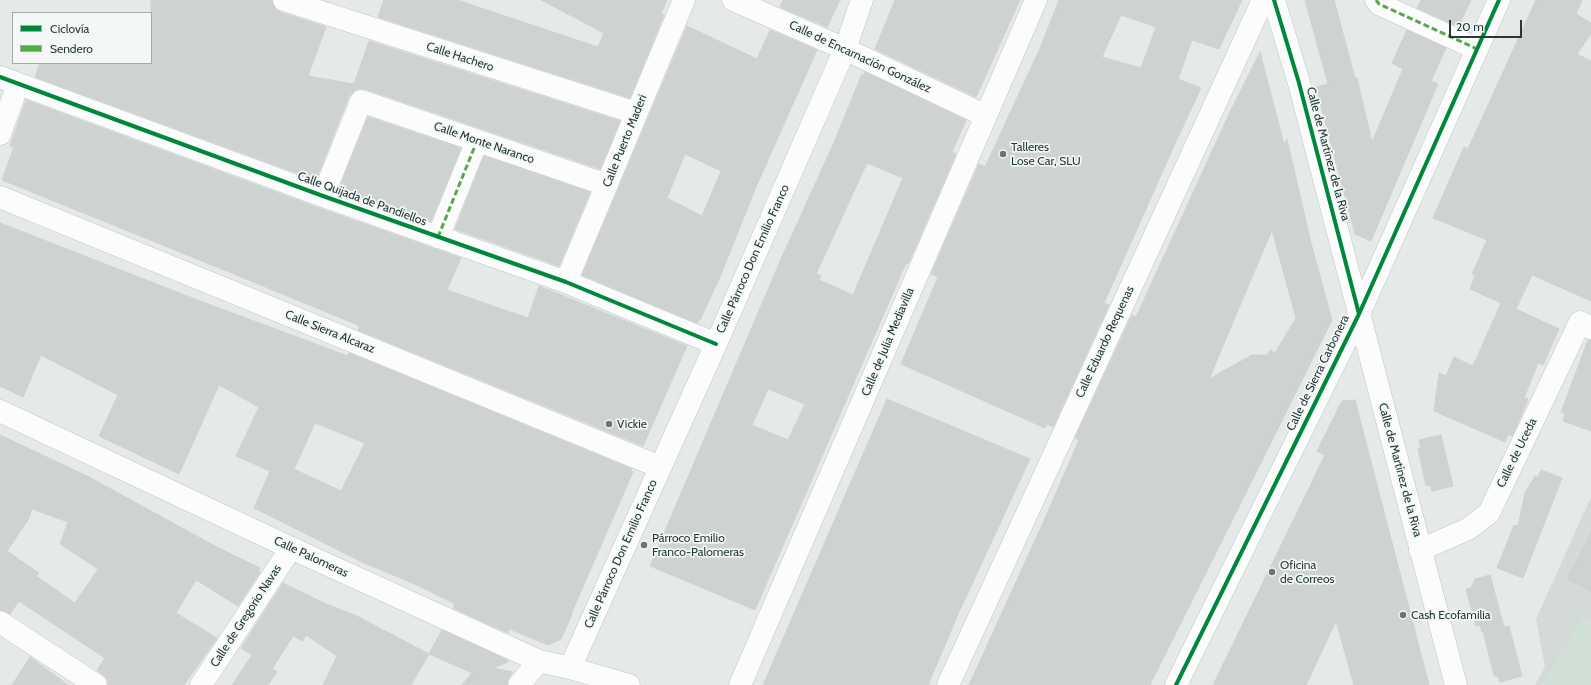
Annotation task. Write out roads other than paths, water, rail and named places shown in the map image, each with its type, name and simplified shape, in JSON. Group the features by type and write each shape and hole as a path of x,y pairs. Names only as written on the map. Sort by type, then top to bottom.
{"street":[{"name":"Calle Hachero","path":"284,0 636,113"},
{"name":"Calle Puerto Maderi","path":"566,282 684,0"},
{"name":"Calle de Encarnación González","path":"734,0 845,48 986,116"},
{"name":"Calle Párroco Don Emilio Franco","path":"570,668 716,344 845,48 862,0"},
{"name":"Calle de Julia Mediavilla","path":"740,685 1036,0"},
{"name":"Calle Eduardo Requenas","path":"948,685 1263,0"},
{"name":"Calle de Martínez de la Riva","path":"1274,0 1299,83 1456,685"},
{"path":"1376,0 1379,4 1477,49"},
{"name":"Calle de Sierra Carbonera","path":"1176,685 1359,314 1499,0"},
{"path":"0,134 9,81"},
{"name":"Calle Quijada de Pandiellos","path":"9,81 322,196 566,282 716,344"},
{"name":"Calle Monte Naranco","path":"322,196 361,101 607,185"},
{"path":"438,237 477,141"},
{"name":"Calle Sierra Alcaraz","path":"0,197 660,467"},
{"name":"Calle de Uceda","path":"1420,550 1468,529 1489,513 1585,325"},
{"name":"Calle Palomeras","path":"0,411 291,548 539,661 570,668 629,685"},
{"name":"Calle de Gregorio Navas","path":"201,685 291,548"},
{"path":"0,622 96,685"},
{"path":"519,685 539,661"}],"place":[{"name":"Talleres Lose Car, SLU","path":"1003,154"},
{"name":"Vickie","path":"609,424"},
{"name":"Párroco Emilio Franco-Palomeras","path":"644,545"},
{"name":"Oficina de Correos","path":"1272,572"},
{"name":"Cash Ecofamilia","path":"1403,615"}]}
